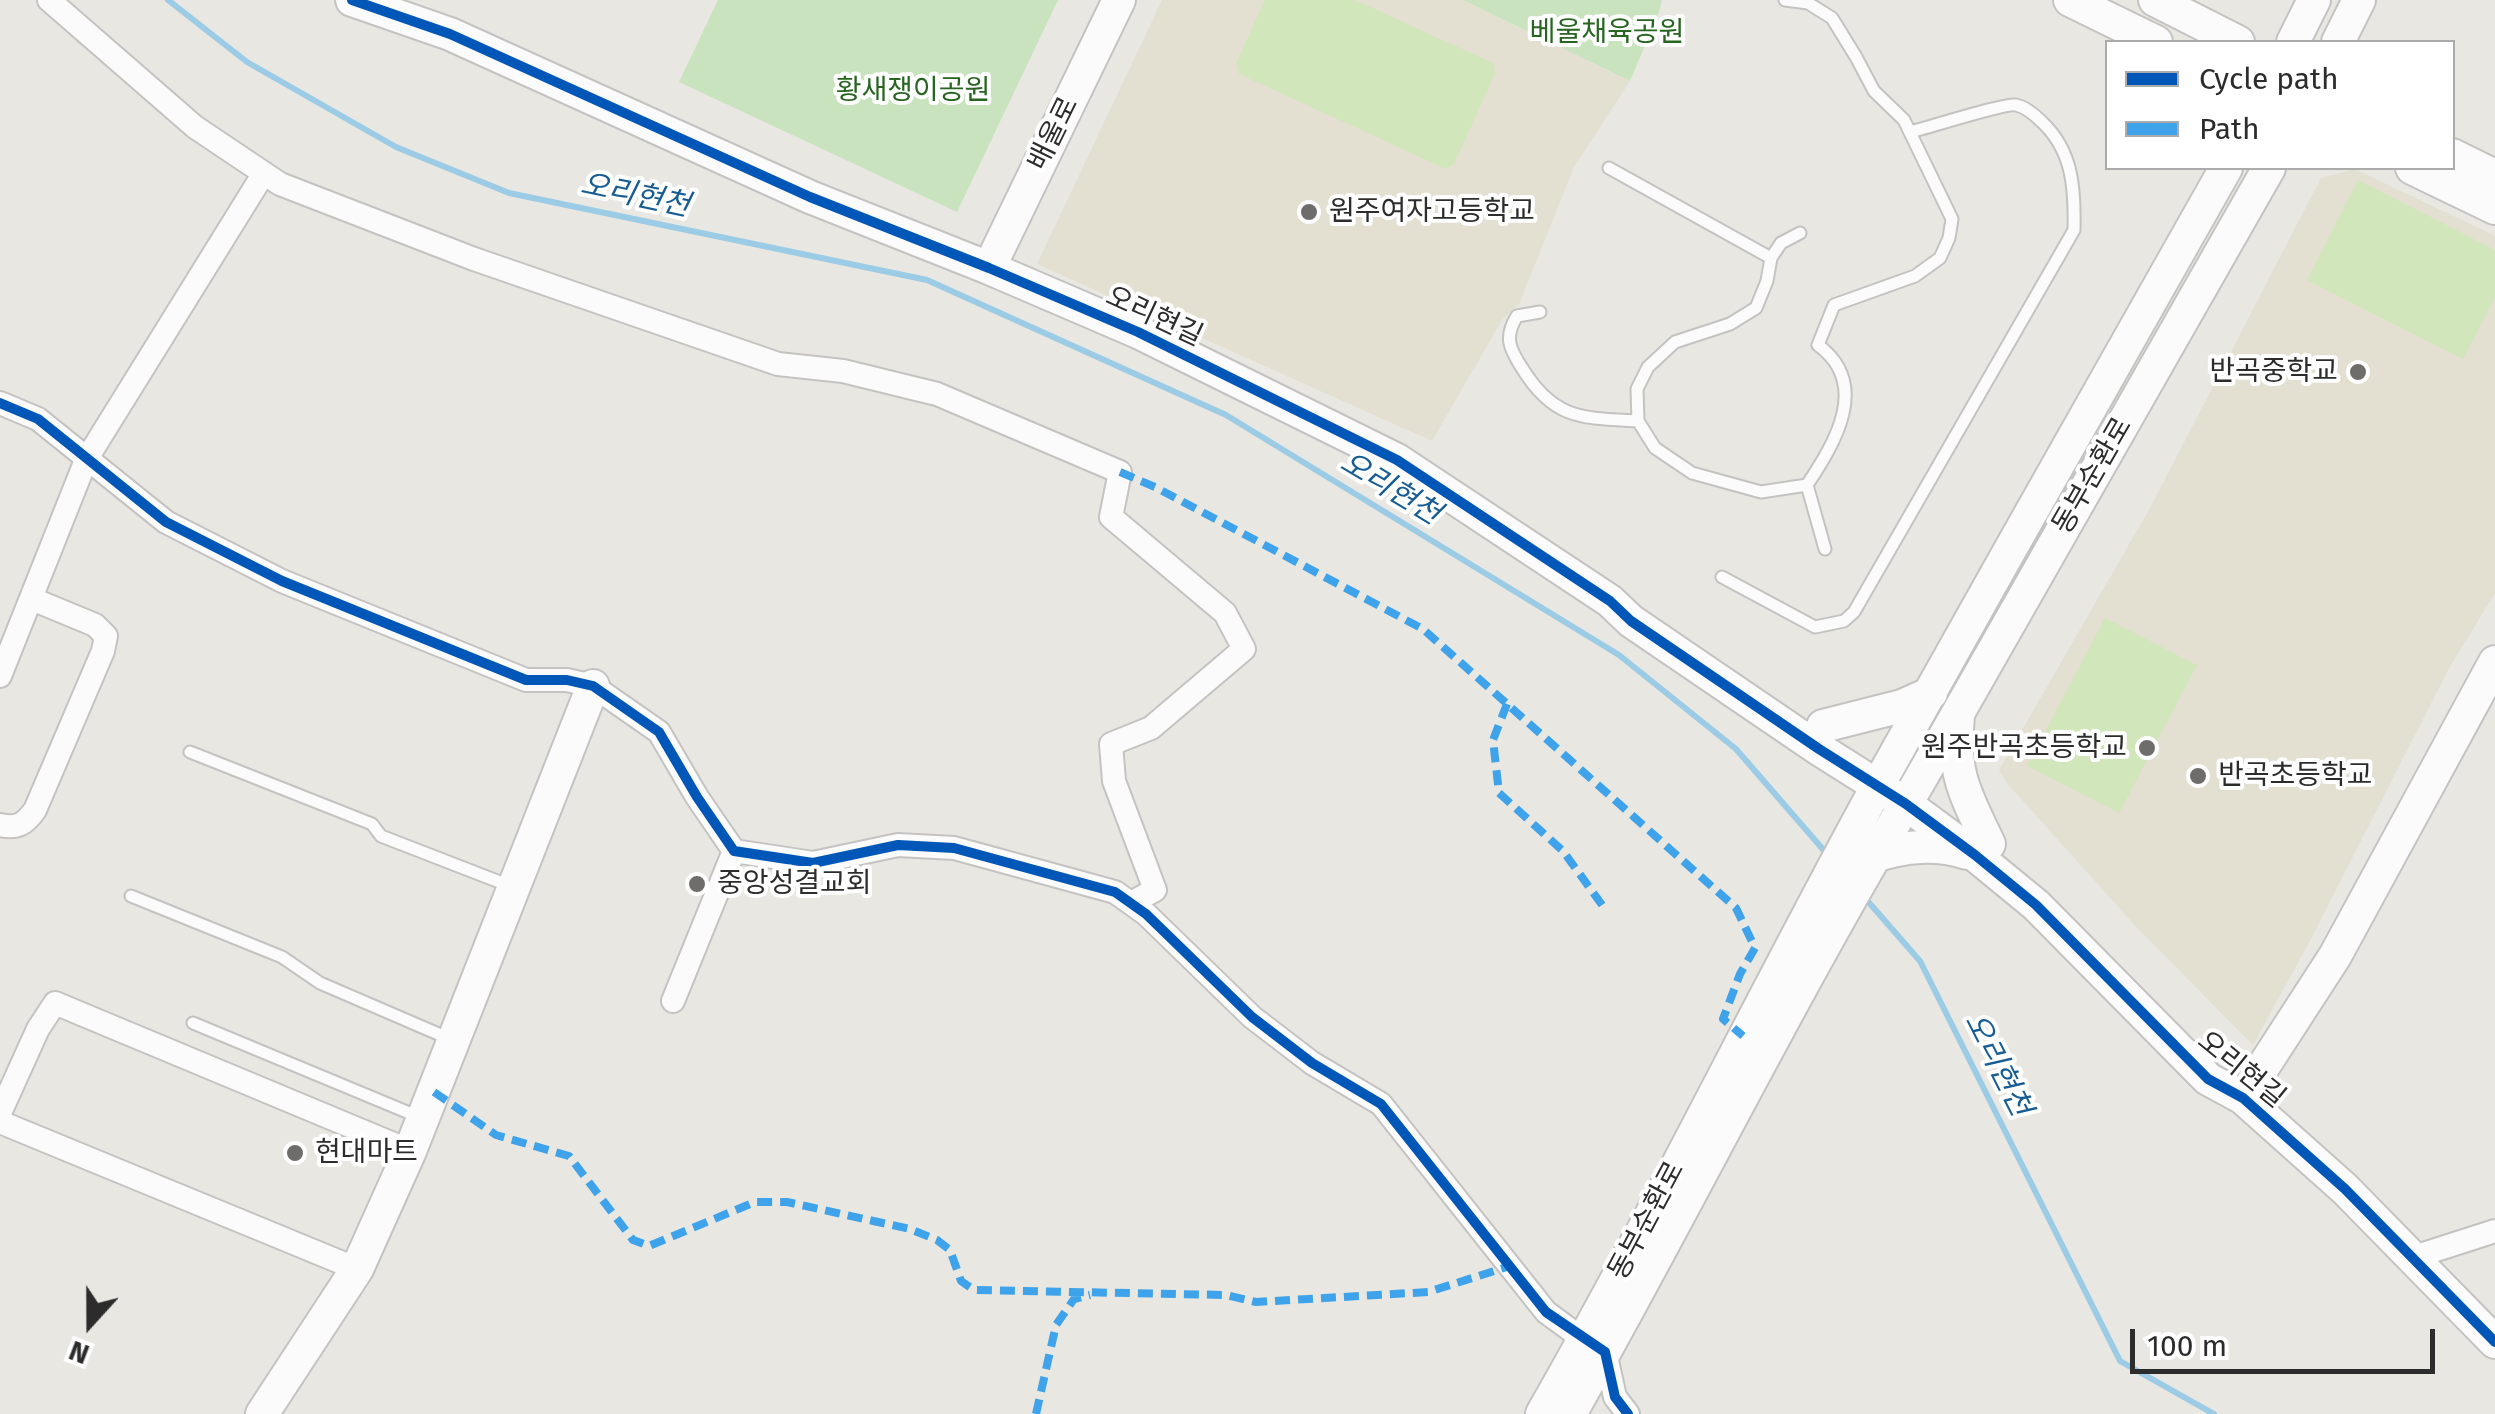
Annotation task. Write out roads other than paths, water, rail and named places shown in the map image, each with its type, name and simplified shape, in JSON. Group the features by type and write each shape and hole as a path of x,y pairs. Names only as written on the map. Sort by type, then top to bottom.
{"street":[{"path":"49,0 195,126 280,184 474,259 778,364 842,370 937,394 1120,472 1111,517 1226,613 1244,649 1151,728 1111,744 1114,781 1156,890 1131,903"},
{"name":"오리현길","path":"352,0 450,34 810,197 1138,332 1397,460 1610,601 1634,609 1897,786 1982,850 2208,1079 2243,1098 2345,1190 2495,1342"},
{"name":"배울로","path":"989,268 1118,0"},
{"path":"2070,0 2152,40"},
{"path":"2154,0 2234,40"},
{"path":"2294,40 2314,0"},
{"path":"2339,40 2360,0"},
{"path":"2455,156 2495,176"},
{"name":"동부순환로","path":"1570,1414 1595,1346 1760,1032 1945,701 2225,170"},
{"name":"동부순환로","path":"1945,701 2269,170"},
{"path":"2416,170 2495,208"},
{"path":"0,676 86,460 264,173"},
{"path":"0,404 38,419 166,522 282,581 526,680 567,680 593,686 659,732 734,851 813,863 898,845 954,848 1115,892 1146,914 1252,1017 1312,1064 1381,1104 1546,1312 1595,1346 1614,1397 1628,1414"},
{"path":"0,825 22,824 36,810 106,636 96,625 32,598"},
{"path":"2243,1098 2335,956 2495,662"},
{"path":"262,1414 357,1269 423,1119 593,686"},
{"path":"1945,701 1956,740 1960,784 1982,850 1945,846 1861,848 1846,792 1820,737 1902,706 1945,701"},
{"path":"674,1001 734,851"},
{"path":"0,1113 38,1029 55,1002 410,1151"},
{"path":"0,1122 357,1269"},
{"path":"2410,1258 2495,1231"},
{"name":"동부순환로","path":"1542,1414 1595,1346"}],"lane":[{"path":"1785,0 1808,4 1832,18 1874,90 1904,120 1952,219 1940,258 1915,276 1834,306 1818,345 1832,356 1846,382 1847,402 1833,440 1806,486 1825,548"},
{"path":"1722,577 1815,627 1844,621 1854,612 2074,230 2074,193 2067,157 2054,134 2032,112 2014,104 1910,132"},
{"path":"1610,168 1770,258"},
{"path":"1800,233 1781,243 1770,258 1767,280 1756,308 1730,324 1675,342 1648,367 1637,390 1638,420 1655,448 1692,473 1761,492 1806,486"},
{"path":"1540,312 1517,316 1509,330 1511,350 1536,392 1557,408 1586,418 1638,420"},
{"path":"190,752 372,824 381,836 514,888"},
{"path":"130,896 282,958 320,983 454,1040"},
{"path":"193,1023 423,1119"}],"waterway":[{"name":"오리현천","path":"168,0 247,62 396,147 509,193 927,280 1226,415 1619,655 1736,749 1827,854"},
{"name":"오리현천","path":"1865,898 1920,961 2120,1361 2214,1414"}],"place":[{"name":"원주여자고등학교","path":"1309,212"},
{"name":"반곡중학교","path":"2358,372"},
{"name":"원주반곡초등학교","path":"2147,748"},
{"name":"반곡초등학교","path":"2198,776"},
{"name":"중앙성결교회","path":"697,884"},
{"name":"현대마트","path":"295,1153"}],"park label":[{"name":"베울채육공원","path":"1607,33"},
{"name":"황새쟁이공원","path":"913,91"}]}
